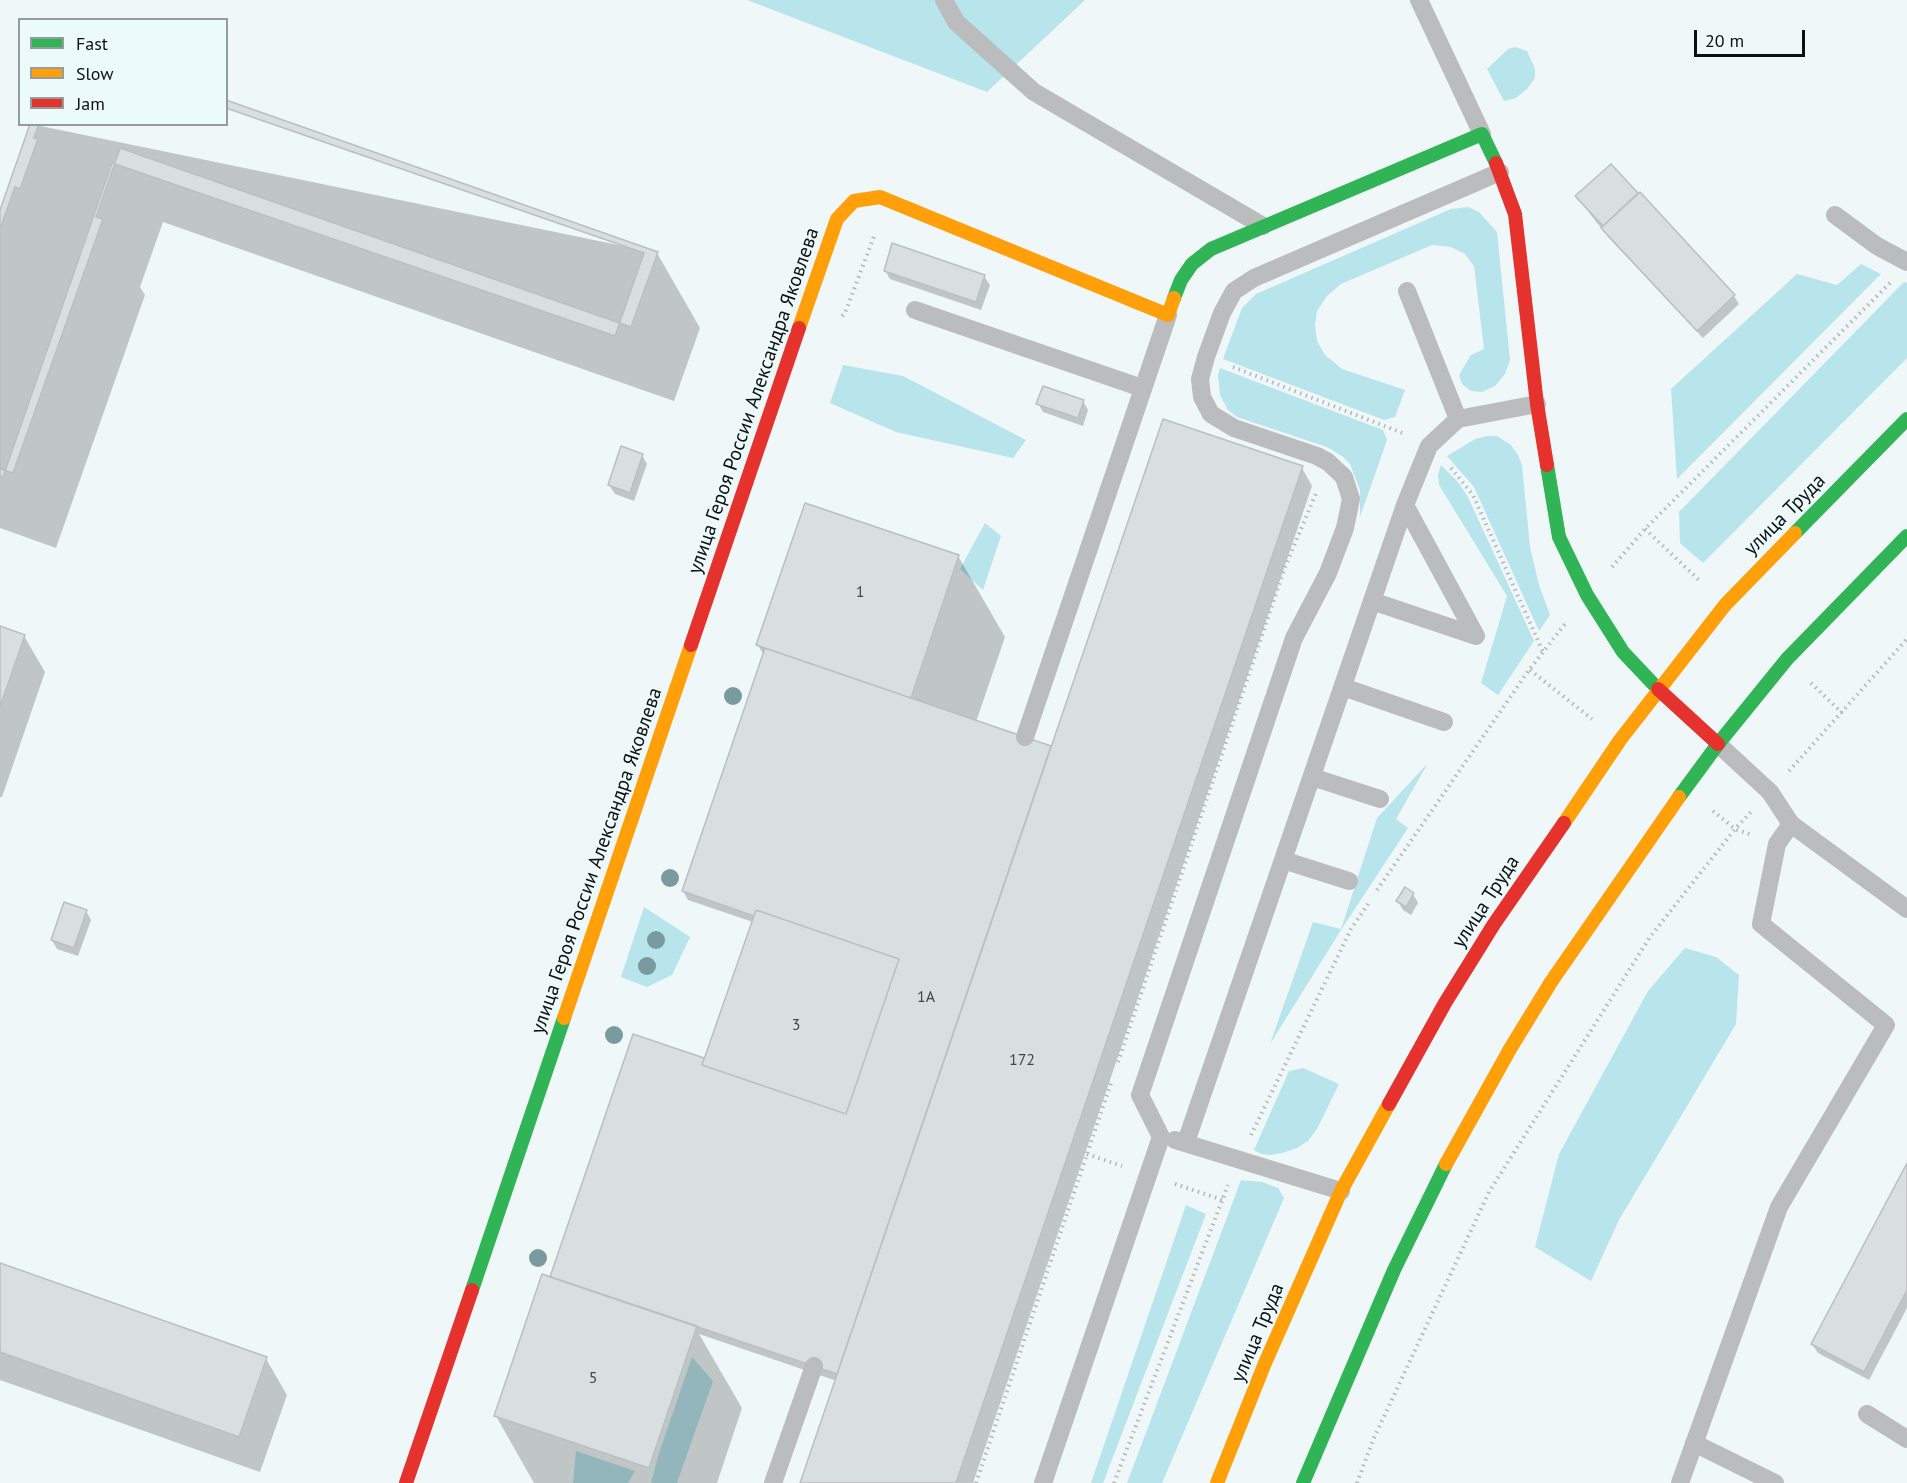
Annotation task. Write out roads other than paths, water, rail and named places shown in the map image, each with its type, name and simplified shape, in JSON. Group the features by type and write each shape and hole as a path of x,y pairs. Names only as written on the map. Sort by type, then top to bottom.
{"street":[{"path":"1168,315 1181,280 1192,264 1211,249 1482,134 1500,172 1515,214 1537,404 1559,537 1587,595 1623,652 1658,689 1718,744"},
{"name":"улица Героя России Александра Яковлева","path":"405,1483 837,219 854,201 880,197 1168,315"},
{"name":"улица Труда","path":"1217,1483 1265,1363 1341,1191 1445,1003 1494,924 1543,850 1658,689 1725,604 1907,419"},
{"path":"1303,1483 1394,1270 1457,1142 1510,1048 1551,982 1661,821 1718,744 1788,659 1907,536"}],"lane":[{"path":"944,0 956,22 1034,92 1263,226"},
{"path":"1419,0 1482,134"},
{"path":"1043,1483 1161,1137 1140,1095 1294,638 1328,573 1345,528 1351,499 1344,477 1329,462 1234,428 1210,414 1202,397 1200,379 1206,357 1222,313 1234,291 1254,278 1500,172"},
{"path":"1835,215 1877,246 1907,262"},
{"path":"1407,291 1458,419"},
{"path":"915,310 1142,388"},
{"path":"1025,737 1168,315"},
{"path":"1186,1142 1405,505 1429,446 1458,419 1537,404"},
{"path":"1372,601 1476,636 1405,505"},
{"path":"1343,687 1444,723"},
{"path":"1718,744 1770,792 1791,824 1907,909"},
{"path":"1312,777 1380,799"},
{"path":"1680,1483 1779,1207 1886,1025 1761,924 1777,844 1791,824"},
{"path":"1283,860 1349,880"},
{"path":"1161,1137 1186,1142 1341,1191"},
{"path":"773,1483 814,1366"},
{"path":"1868,1414 1907,1438"},
{"path":"1694,1443 1775,1483"}]}
